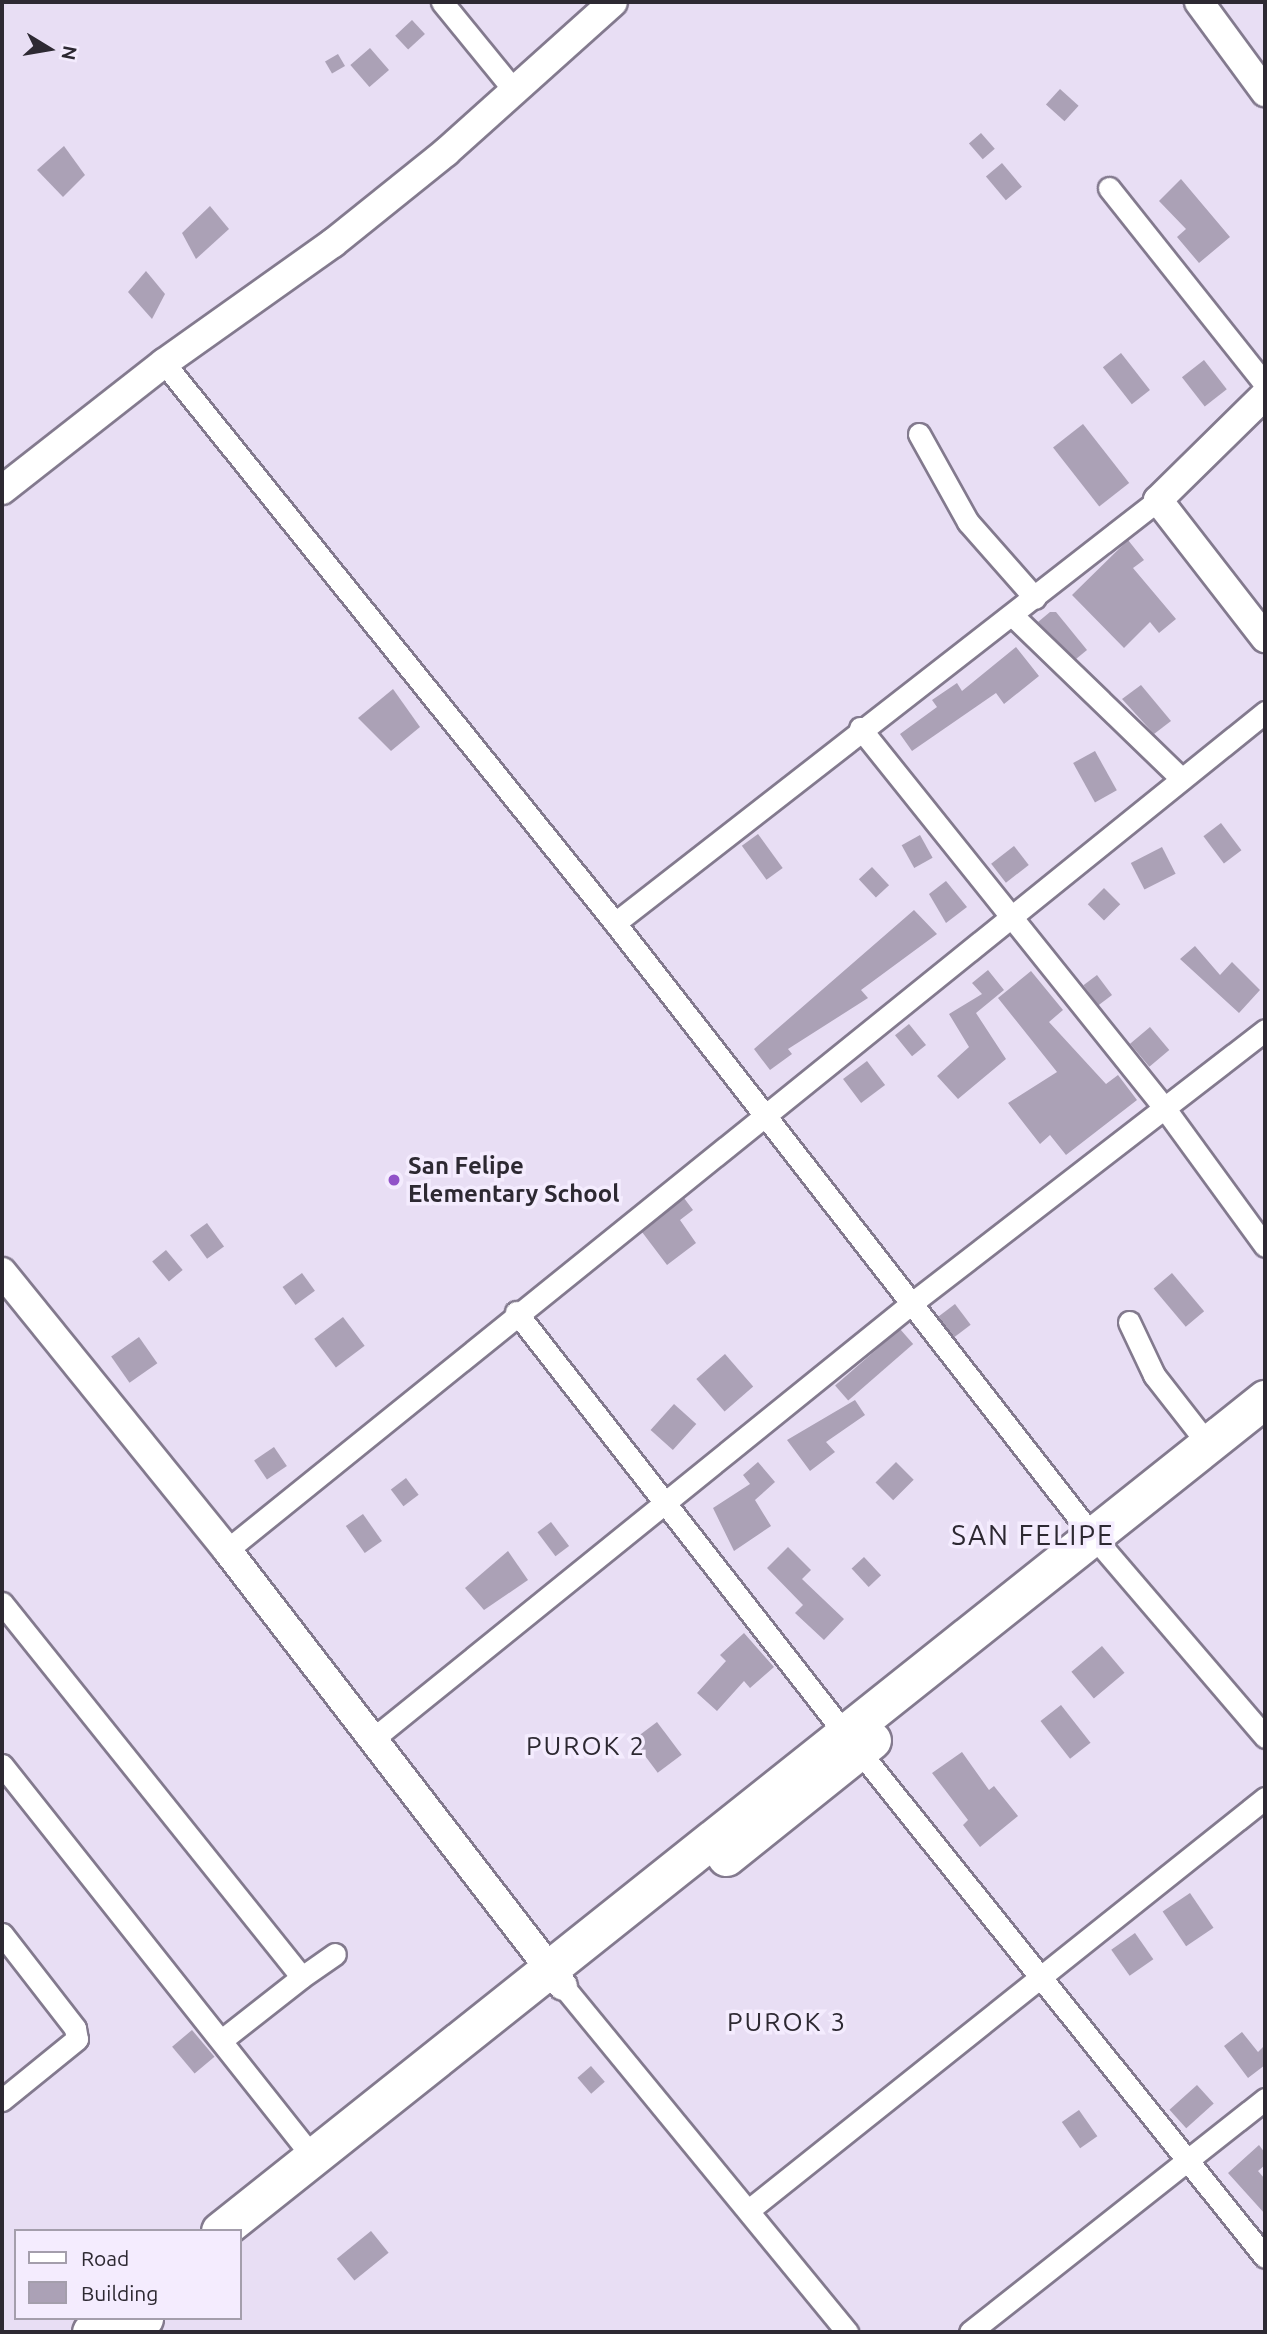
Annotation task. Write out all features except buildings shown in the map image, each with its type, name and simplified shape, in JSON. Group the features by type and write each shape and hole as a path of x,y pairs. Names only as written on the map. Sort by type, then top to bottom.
{"highway":[{"path":"1100,1544 1208,1444 1263,1414"},
{"path":"242,2243 556,1978 1263,1414"},
{"path":"222,2229 312,2156 556,1978"},
{"path":"91,2332 106,2320"},
{"path":"127,2332 142,2320"}],"street":[{"path":"442,2 513,89"},
{"path":"2,490 164,363 333,243 613,2"},
{"path":"1199,2 1265,92"},
{"path":"1109,188 1265,384"},
{"path":"164,363 615,923 763,1116 1100,1544 1265,1737"},
{"path":"615,923 860,728 1035,598 1158,500 1265,395"},
{"path":"919,434 968,522 1035,598"},
{"path":"1158,500 1265,638"},
{"path":"1012,615 1182,779"},
{"path":"226,1550 516,1312 1009,920 1265,712"},
{"path":"860,728 1009,920 1163,1106 1265,1247"},
{"path":"374,1738 912,1303 1163,1106 1265,1030"},
{"path":"2,1272 374,1738 556,1978 750,2208 847,2332"},
{"path":"516,1312 851,1741 1044,1976 1265,2257"},
{"path":"1129,1322 1154,1375 1208,1444"},
{"path":"2,1603 302,1977"},
{"path":"2,1765 223,2039 312,2156"},
{"path":"750,2208 1265,1798"},
{"path":"2,1934 75,2028 77,2039 3,2096"},
{"path":"223,2039 335,1954"},
{"path":"970,2332 1265,2099"}],"place":[{"name":"San Felipe Elementary School","path":"394,1180"}],"district":[{"name":"SAN FELIPE","path":"1033,1535"},
{"name":"PUROK 2","path":"586,1746"},
{"name":"PUROK 3","path":"787,2022"}]}
